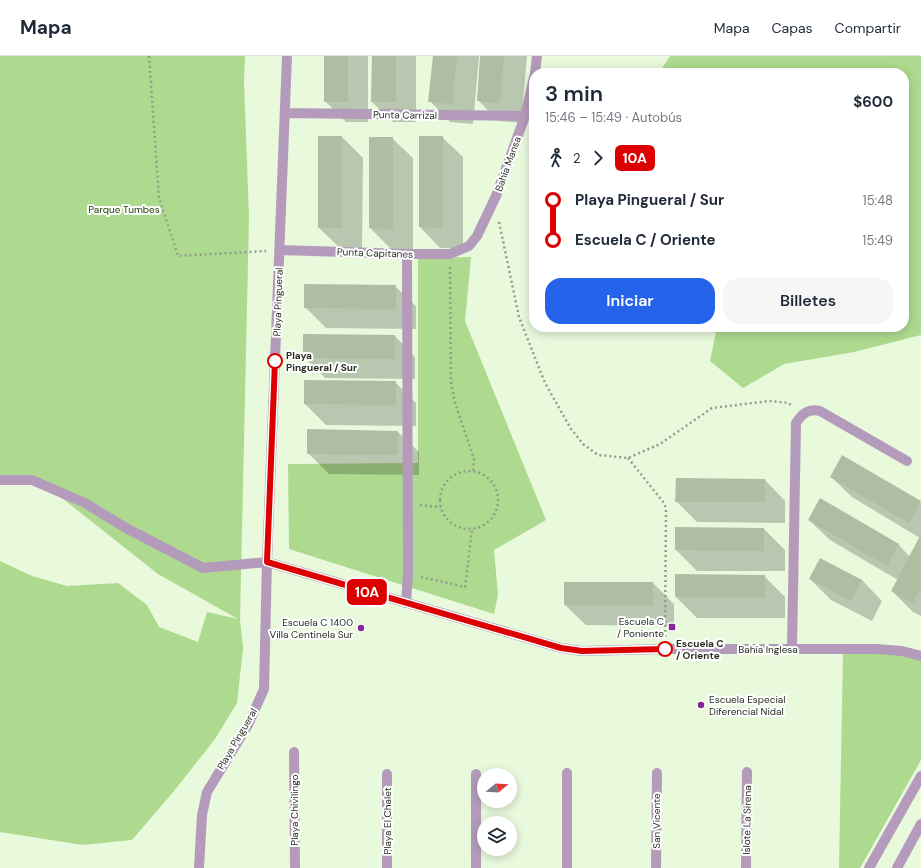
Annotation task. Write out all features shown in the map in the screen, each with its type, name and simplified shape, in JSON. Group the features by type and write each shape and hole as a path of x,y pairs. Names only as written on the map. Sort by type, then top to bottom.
{"street":[{"name":"Playa Pingueral","path":"200,868 202,815 207,792 248,725 264,689 267,562 287,56"},
{"path":"536,68 537,56"},
{"name":"Bahía Mansa","path":"469,246 477,236 496,196 525,116 529,99"},
{"name":"Punta Carrizal","path":"285,113 525,116"},
{"name":"Punta Capitanes","path":"280,250 450,254 469,246"},
{"path":"406,603 408,574 407,254"},
{"path":"792,649 796,423 799,418 813,409 820,411 907,461"},
{"path":"0,480 32,480 85,503 126,528 203,568 267,562"},
{"name":"Bahía Inglesa","path":"267,562 561,648 582,651 665,649 876,649 902,651 921,656"},
{"name":"Playa Chivilingo","path":"294,752 295,868"},
{"name":"Islote La Sirena","path":"746,868 747,772"},
{"path":"567,773 567,868"},
{"name":"San Vicente","path":"656,773 656,868"},
{"name":"Playa El Chalet","path":"387,774 387,868"},
{"path":"476,774 476,868"},
{"path":"870,868 921,776"},
{"path":"897,868 921,824"}],"path":[{"path":"149,56 159,198 178,256 280,250"},
{"path":"499,218 519,317 545,383 571,429 583,444 598,454 628,458 660,444 712,408 769,401 789,403 799,418"},
{"path":"450,254 451,382 455,403 474,459 473,471"},
{"path":"628,458 664,503 666,508 665,649"},
{"path":"473,471 488,478 493,483 497,490 498,498 494,516 480,527 472,529 455,525 444,514 440,498 446,484 458,474 473,471"},
{"path":"408,503 441,506"},
{"path":"408,574 465,587 472,529"}],"green space":[{"name":"Parque Tumbes","path":"0,56 245,56 244,82 249,217 240,620 243,648 237,703 215,739 174,791 132,840 83,845 0,832 0,561 32,576 67,586 118,583 147,605 159,627 198,642 207,612 238,619 158,574 34,476 0,476"},
{"path":"670,56 921,56 921,335 854,352 784,364 743,388 710,361 716,332 909,332 909,68 662,68"},
{"path":"471,257 465,321 546,520 494,550 498,595 494,614 289,549 288,464 418,463 418,258"},
{"path":"878,652 917,657 921,660 921,760 860,868 839,868 843,653"}],"building":[{"path":"324,56 348,56 348,102 324,102"},
{"path":"372,56 396,56 396,102 371,102"},
{"path":"433,56 457,56 452,104 428,102"},
{"path":"480,56 504,56 500,103 477,101"},
{"path":"318,136 342,136 342,228 318,228"},
{"path":"419,136 443,136 443,228 419,227"},
{"path":"369,137 393,137 393,229 369,228"},
{"path":"304,284 396,285 396,309 304,308"},
{"path":"303,334 395,335 395,359 303,358"},
{"path":"304,380 396,381 396,405 304,404"},
{"path":"307,429 398,431 398,455 307,454"},
{"path":"842,455 921,501 909,523 830,477"},
{"path":"676,478 765,479 765,502 675,502"},
{"path":"820,498 899,544 887,566 808,520"},
{"path":"675,527 764,528 764,551 675,550"},
{"path":"921,534 921,588 913,603 891,591"},
{"path":"820,558 862,580 851,601 809,579"},
{"path":"675,574 765,575 765,598 675,597"},
{"path":"564,582 653,582 653,606 564,605"}],"bus line":[{"name":"10A","path":"275,361 267,562 561,648 582,651 665,649"}],"place":[{"name":"Playa Pingueral / Sur","path":"275,361"},
{"name":"Escuela C / Poniente","path":"672,627"},
{"name":"Escuela C 1400 Villa Centinela Sur","path":"361,628"},
{"name":"Escuela C / Oriente","path":"665,649"},
{"name":"Escuela Especial Diferencial Nidal","path":"701,705"}]}
